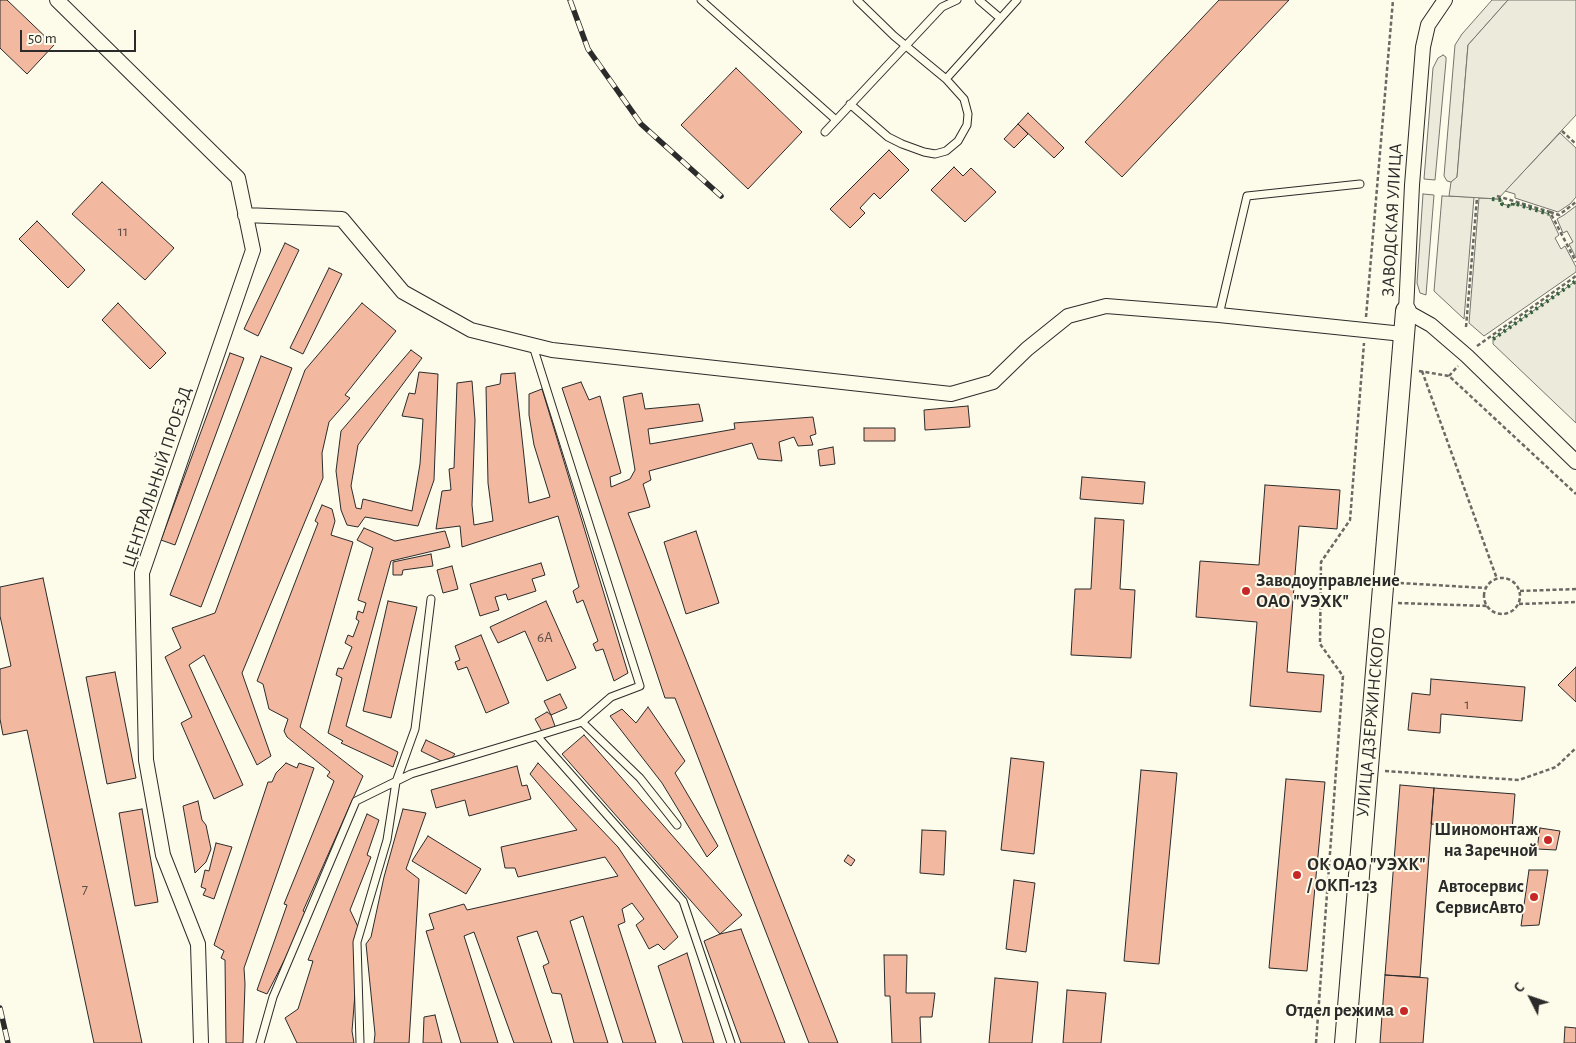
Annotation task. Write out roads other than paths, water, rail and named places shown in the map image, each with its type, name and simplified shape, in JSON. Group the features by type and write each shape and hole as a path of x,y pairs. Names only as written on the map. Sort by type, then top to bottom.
{"street":[{"name":"ЦЕНТРАЛЬНЫЙ ПРОЕЗД","path":"57,0 238,178 252,250 142,573 146,760 163,855 198,944 201,1043"},
{"name":"ЗАВОДСКАЯ УЛИЦА","path":"1445,0 1428,25 1423,47 1412,185 1406,311 1431,325 1467,356 1576,462"},
{"path":"245,216 342,220 403,292 471,330 533,346 552,350 951,394 993,382 1027,349 1068,316 1106,306 1219,315 1403,334"},
{"name":"УЛИЦА ДЗЕРЖИНСКОГО","path":"1345,1043 1406,311"}],"lane":[{"path":"701,0 836,120"},
{"path":"850,104 888,137 902,144 935,154 946,151 958,141 967,126 968,114 964,99 946,79 906,46 857,0"},
{"path":"825,132 942,7 957,0"},
{"path":"979,0 1000,18"},
{"path":"946,79 1017,0"},
{"path":"1219,315 1247,196 1360,184"},
{"path":"260,1043 273,997 356,801 411,774 582,722 611,697 640,686 533,346"},
{"path":"360,1043 357,942 387,840 396,782 415,729 431,599"},
{"path":"582,722 640,778 677,825"},
{"path":"537,736 683,901 732,1043"}],"railway":[{"path":"570,0 588,49 641,124 721,196"},
{"path":"0,1008 8,1043"}],"place":[{"name":"Заводоуправление ОАО \"УЭХК\"","path":"1246,591"},
{"name":"Шиномонтаж на Заречной","path":"1548,840"},
{"name":"ОК ОАО \"УЭХК\" / ОКП-123","path":"1297,875"},
{"name":"Автосервис СервисАвто","path":"1534,897"},
{"name":"Отдел режима","path":"1404,1011"}]}
